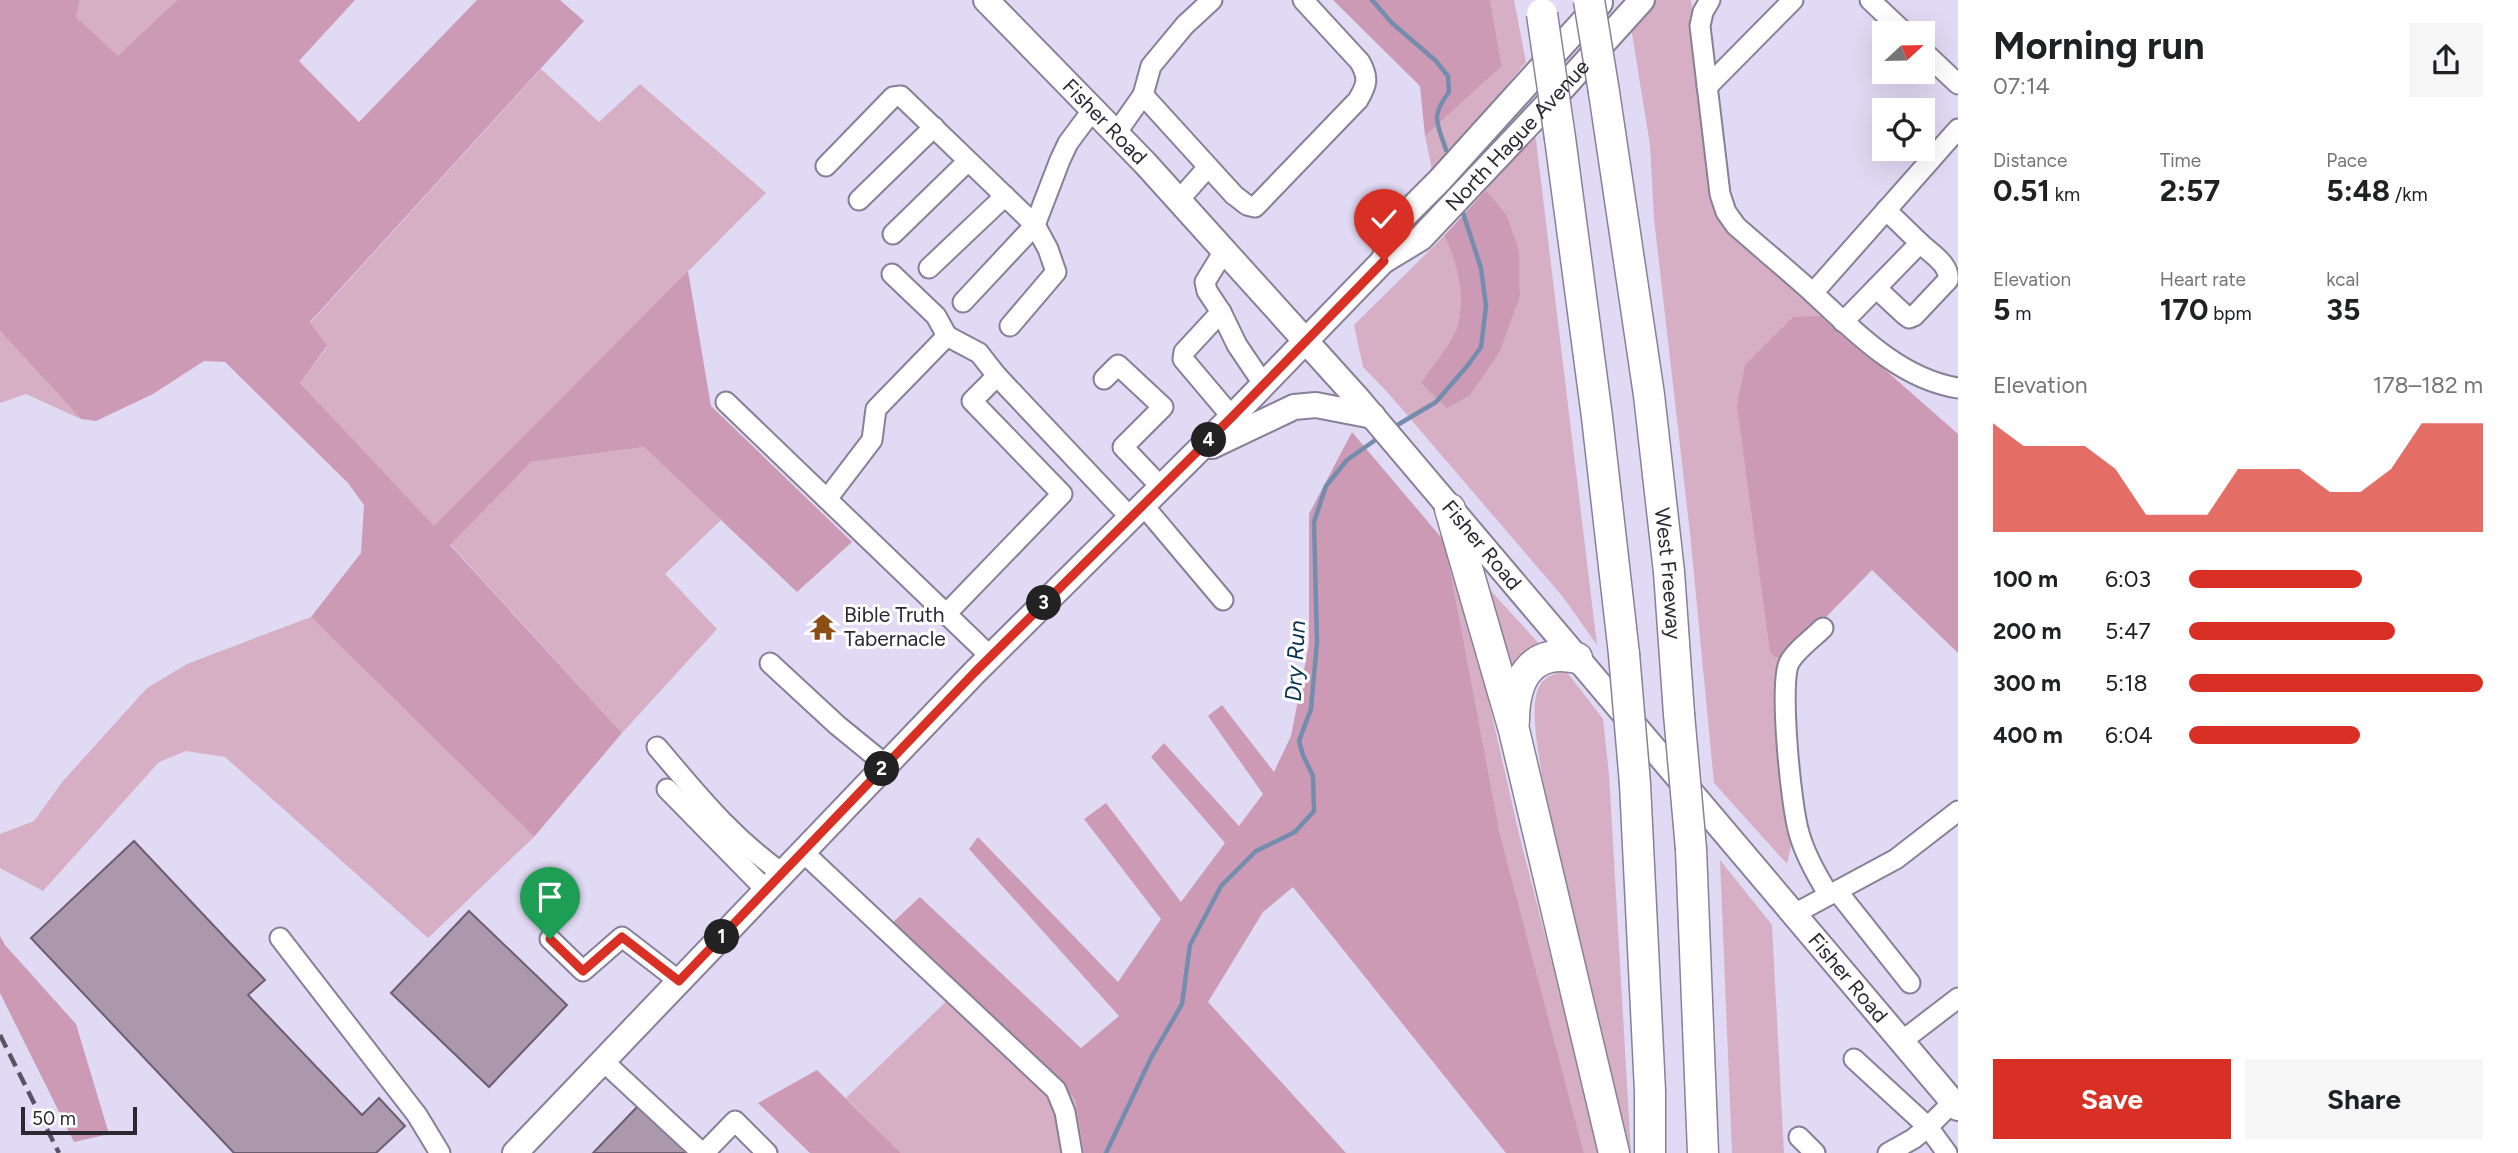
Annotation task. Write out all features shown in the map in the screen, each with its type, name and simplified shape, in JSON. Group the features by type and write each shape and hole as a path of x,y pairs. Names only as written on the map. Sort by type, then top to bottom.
{"highway":[{"name":"West Freeway","path":"1589,0 1648,395 1669,572 1691,849 1703,1153"},
{"path":"1540,7 1597,417 1624,654 1635,784 1650,1091 1650,1153"},
{"path":"1450,509 1514,730 1614,1153"},
{"path":"1514,730 1517,691 1527,671 1535,663 1556,655 1577,658"}],"main road":[{"name":"Fisher Road","path":"986,0 1094,108 1373,416 1956,1105"},
{"name":"North Hague Avenue","path":"1384,261 1401,219 1440,180 1603,0"},
{"name":"North Hague Avenue","path":"515,1153 991,657 1307,342 1384,261 1420,238 1559,93 1642,0"},
{"path":"1192,456 1294,407 1316,405 1373,416"}],"lane":[{"path":"1116,132 1143,95 1151,66 1185,25 1212,0"},
{"path":"1143,95 1234,195 1247,205 1255,207 1358,100 1367,86 1367,73 1360,62 1303,0"},
{"path":"1710,0 1703,12 1700,26 1720,194 1726,212 1735,226 1843,322 1895,362 1927,379 1958,387"},
{"path":"1707,87 1793,0"},
{"path":"1870,0 1892,21"},
{"path":"1936,63 1958,84"},
{"path":"826,166 893,97 901,96 1035,225 1048,249 1056,272 1010,326"},
{"path":"963,302 1035,225 1068,143 1094,108"},
{"path":"859,200 934,128"},
{"path":"1813,293 1958,129"},
{"path":"893,234 968,161"},
{"path":"1179,200 1208,167"},
{"path":"929,268 1005,195"},
{"path":"1876,288 1909,318 1948,280 1949,274 1886,210"},
{"path":"1843,322 1920,243"},
{"path":"1224,251 1205,282 1207,291 1237,345 1264,385"},
{"path":"892,274 936,316 947,337 979,353 996,376 1086,469 1136,511 1223,600"},
{"path":"1221,312 1184,352 1184,359 1232,417"},
{"path":"827,499 872,440 876,409 947,337"},
{"path":"1104,379 1118,365 1163,407 1123,447 1161,487"},
{"path":"996,376 972,401 1062,494"},
{"path":"726,402 991,657"},
{"path":"946,614 1086,469"},
{"path":"1822,628 1790,661 1786,676 1787,748 1798,832 1814,870 1910,983"},
{"path":"770,663 837,725 886,765"},
{"path":"657,747 724,825 758,856 774,882"},
{"path":"667,789 774,882"},
{"path":"1794,914 1896,859 1958,811"},
{"path":"803,852 1056,1090 1065,1112 1072,1153"},
{"path":"550,939 583,971 622,937 679,981"},
{"path":"280,938 417,1115 440,1153"},
{"path":"1902,1041 1958,998"},
{"path":"1854,1059 1928,1127 1947,1153"},
{"path":"603,1061 703,1153 735,1121 767,1153"},
{"path":"1888,1153 1913,1139 1956,1105"},
{"path":"1799,1137 1815,1153"}],"shaded area":[{"path":"0,0 80,0 76,17 118,56 177,0 355,0 299,61 359,122 477,0 560,0 584,21 310,322 327,346 300,383 434,526 688,271 711,406 852,542 797,592 644,447 531,462 450,545 622,733 534,837 311,617 361,553 364,505 348,483 225,362 204,361 153,394 96,421 81,419 0,331"},
{"path":"80,0 177,0 118,57 76,17"},
{"path":"1333,0 1490,0 1502,66 1425,136 1420,86"},
{"path":"1490,0 1514,0 1526,62 1433,175 1425,136 1502,66"},
{"path":"1656,0 1691,0 1714,205 1726,231 1824,316 1786,658 1795,829 1787,864 1714,783 1690,533 1654,219 1650,145 1631,27"},
{"path":"541,69 599,122 640,84 766,193 434,527 300,383 327,347 310,323"},
{"path":"1534,132 1597,645 1563,597 1363,367 1354,325 1444,236 1457,269 1461,292 1460,316 1451,340 1421,383 1520,296 1515,239 1505,217 1486,190"},
{"path":"1486,190 1507,216 1519,251 1520,296 1500,351 1470,395 1447,408 1421,383 1451,340 1460,316 1459,280 1444,236"},
{"path":"1824,316 1958,434 1958,653 1872,570 1786,658 1775,657 1770,652 1737,405 1745,365 1793,317"},
{"path":"0,331 81,419 26,394 0,403"},
{"path":"1352,432 1445,542 1500,834 1584,1153 1506,1153 1293,887 1263,912 1208,1002 1346,1153 1084,1153 1075,1099 891,924 920,897 1081,1048 1119,1016 969,849 978,837 1118,982 1161,919 1084,819 1106,803 1181,902 1225,843 1151,757 1164,743 1239,826 1263,794 1208,716 1222,705 1274,772 1291,736 1309,644 1309,514"},
{"path":"644,447 721,520 665,574 717,629 622,733 450,544 531,462"},
{"path":"1445,542 1466,601 1519,834 1601,1153 1584,1153 1500,834"},
{"path":"1491,591 1543,648 1508,683 1485,596"},
{"path":"311,617 534,837 428,938 225,757 186,751 159,762 43,891 0,868 0,834 34,821 63,781 147,688 187,664"},
{"path":"1566,671 1603,719 1609,774 1631,1153 1622,1153 1537,744 1535,707 1539,687 1547,678"},
{"path":"1720,860 1772,925 1784,1153 1732,1153"},
{"path":"0,936 76,1024 109,1134 74,1142 0,993"},
{"path":"959,989 1075,1099 1084,1153 901,1153 846,1098"},
{"path":"817,1070 901,1153 810,1153 758,1103"}],"building":[{"path":"134,841 265,980 248,995 362,1115 379,1098 405,1126 376,1153 234,1153 31,938"},
{"path":"469,911 567,1005 489,1087 391,993"},
{"path":"638,1106 688,1153 593,1153"}],"waterway":[{"name":"Dry Run","path":"1372,0 1392,23 1436,61 1448,76 1449,92 1437,114 1446,150"},
{"name":"Dry Run","path":"1394,427 1436,402 1481,347 1486,306 1481,268 1463,213"},
{"name":"Dry Run","path":"1106,1153 1151,1058 1182,1004 1190,945 1221,886 1256,851 1295,832 1314,811 1313,776 1299,741 1311,709 1317,642 1314,522 1326,486 1347,460 1381,436"}],"railway":[{"path":"0,1035 59,1153"}],"place":[{"name":"Bible Truth Tabernacle","path":"823,627"}],"route":[{"path":"550,939 583,971 622,937 679,981 975,672 1307,342 1384,261"}]}
